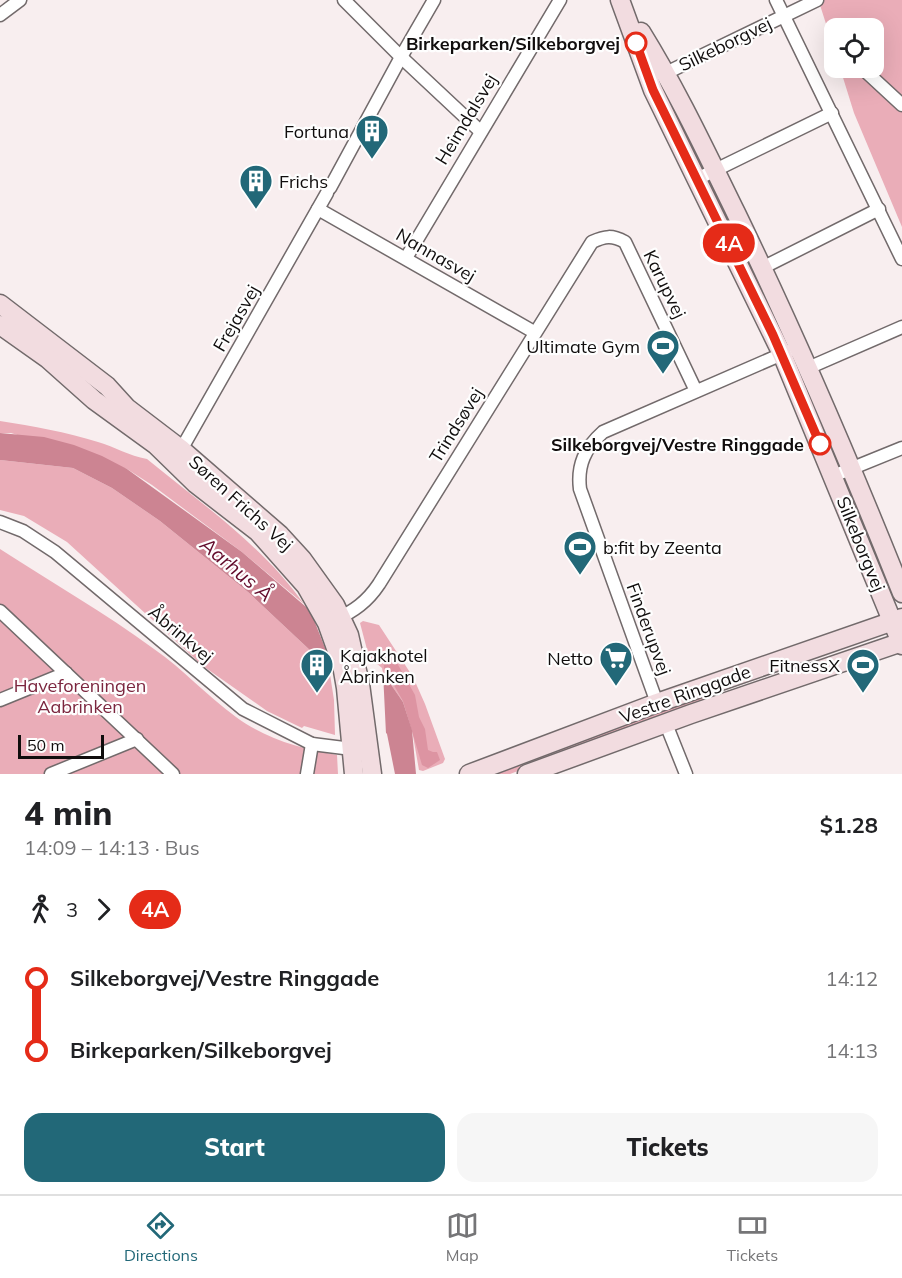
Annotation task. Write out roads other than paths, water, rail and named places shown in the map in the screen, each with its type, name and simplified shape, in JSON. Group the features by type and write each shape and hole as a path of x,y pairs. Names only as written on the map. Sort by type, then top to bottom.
{"street":[{"path":"0,15 20,0"},
{"path":"344,0 480,131"},
{"name":"Frejasvej","path":"178,455 318,210 434,0"},
{"name":"Heimdalsvej","path":"406,258 560,0"},
{"name":"Silkeborgvej","path":"621,0 666,73 762,268 790,350 842,473 897,619 902,643"},
{"name":"Silkeborgvej","path":"621,0 653,90 697,179 790,350 808,368 842,473 902,593"},
{"path":"776,0 902,259"},
{"name":"Silkeborgvej","path":"666,73 817,0"},
{"path":"873,78 902,105"},
{"path":"697,179 832,113"},
{"path":"762,268 879,209"},
{"name":"Nannasvej","path":"318,210 534,332"},
{"name":"Trindsøvej","path":"334,620 356,610 369,599 584,253 592,242 606,236"},
{"name":"Karupvej","path":"606,236 625,242 696,391"},
{"name":"Søren Frichs Vej","path":"0,304 106,386 178,455 196,484 220,504 242,518 280,555 334,620 352,645 364,709 372,774"},
{"name":"Søren Frichs Vej","path":"0,325 48,359 94,400 178,455"},
{"path":"808,368 902,327"},
{"name":"Finderupvej","path":"657,703 584,502 580,489 580,463 585,451 603,432 790,350"},
{"name":"Silkeborgvej","path":"842,473 902,448"},
{"name":"Åbrinkvej","path":"0,522 23,531 55,552 243,710 312,744 352,749"},
{"path":"0,611 172,774"},
{"name":"Vestre Ringgade","path":"469,774 657,703 897,619"},
{"name":"Søren Frichs Vej","path":"334,620 346,688 354,774"},
{"name":"Vestre Ringgade","path":"527,774 902,643"},
{"path":"0,700 66,673"},
{"path":"666,724 686,774"},
{"path":"51,774 137,739"},
{"path":"307,774 312,744"}],"water":[{"name":"Aarhus Å","path":"0,433 44,437 102,456 127,469 242,552 383,673 403,702 412,730 416,774 395,774 387,734 329,668 248,592 160,521 112,488 73,468 0,460"}],"place":[{"name":"Birkeparken/Silkeborgvej","path":"636,43"},
{"name":"Fortuna","path":"372,160"},
{"name":"Frichs","path":"256,210"},
{"name":"Ultimate Gym","path":"663,375"},
{"name":"Silkeborgvej/Vestre Ringgade","path":"820,444"},
{"name":"b:fit by Zeenta","path":"580,576"},
{"name":"Netto","path":"616,687"},
{"name":"Kajakhotel Åbrinken","path":"317,694"},
{"name":"FitnessX","path":"863,694"}],"park label":[{"name":"Haveforeningen Aabrinken","path":"80,695"}]}
